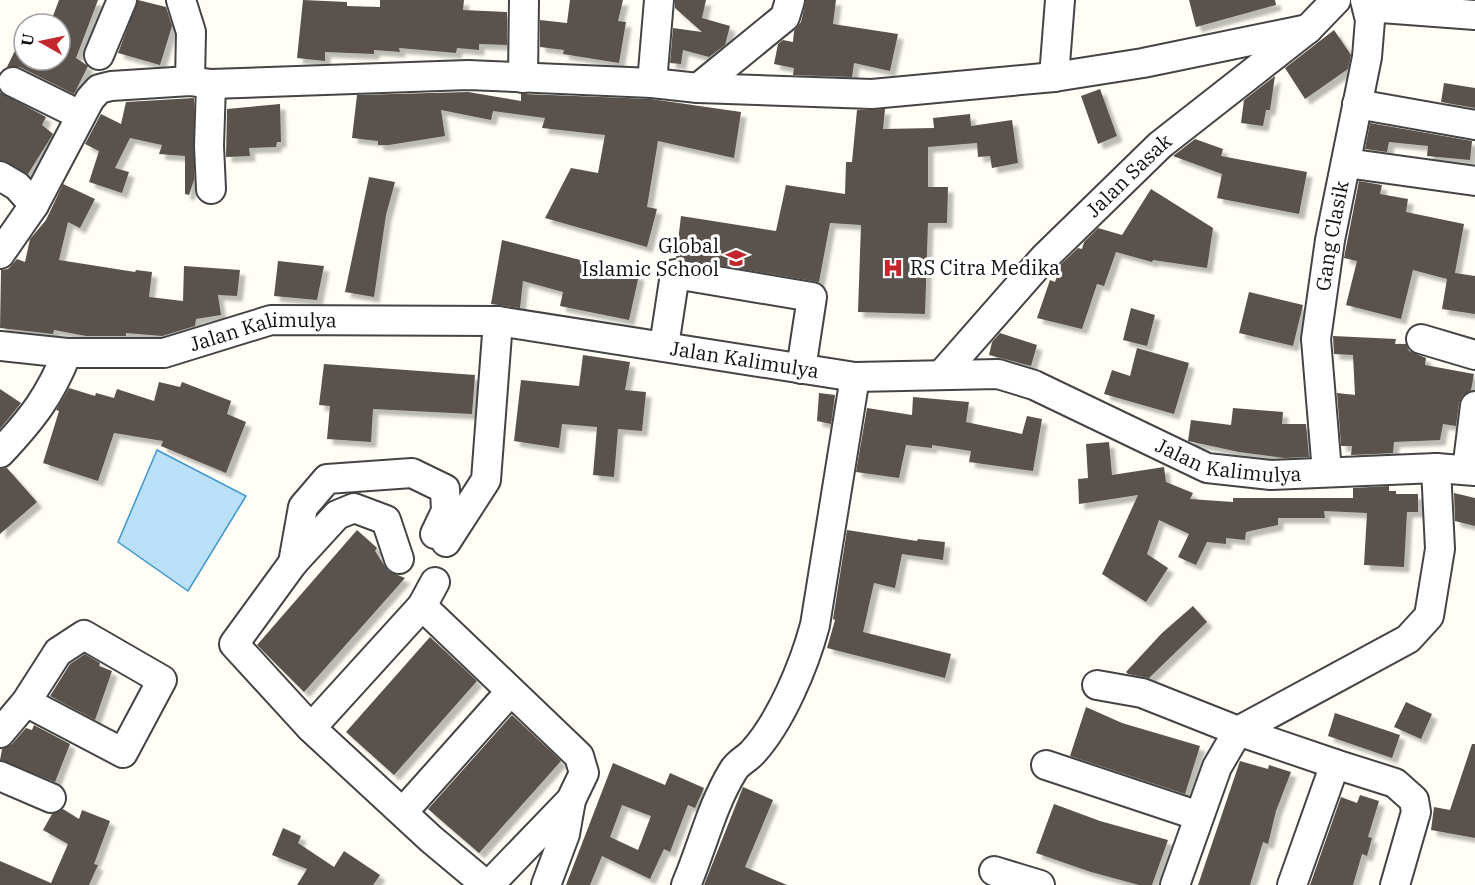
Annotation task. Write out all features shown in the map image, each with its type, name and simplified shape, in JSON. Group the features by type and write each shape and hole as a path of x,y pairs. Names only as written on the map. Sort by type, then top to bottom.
{"street":[{"path":"99,55 122,0"},
{"path":"181,0 191,32 200,83 211,189"},
{"path":"523,78 524,0"},
{"path":"652,83 659,0"},
{"path":"698,88 785,17 790,0"},
{"path":"1054,77 1060,0"},
{"name":"Jalan Sasak","path":"942,374 1044,258 1160,145 1308,29 1336,0"},
{"path":"1366,3 1475,15"},
{"name":"Gang Clasik","path":"1327,472 1316,339 1330,240 1367,57 1370,20 1366,3"},
{"path":"0,254 34,205 80,115 99,89 200,83 468,75 652,83 698,88 872,94 1054,77 1143,63 1308,29"},
{"path":"13,82 80,115"},
{"path":"1357,104 1475,125"},
{"path":"1346,162 1475,181"},
{"path":"0,176 17,186 34,205"},
{"path":"664,346 675,274 812,297 801,369"},
{"name":"Jalan Kalimulya","path":"0,346 67,352 164,353 271,320 498,321 855,377 998,374 1034,385 1207,468 1271,475 1436,468 1471,470"},
{"path":"440,538 486,480 498,321"},
{"path":"1421,339 1475,355"},
{"path":"0,453 32,419 58,375 67,352"},
{"path":"686,885 725,784 734,767 753,752 772,722 797,679 808,651 815,626 855,377"},
{"path":"1471,470 1475,406"},
{"path":"1175,885 1218,767 1238,731 1408,639 1429,616 1440,549 1436,468"},
{"path":"293,563 303,507 327,479 412,473 445,489 446,511 440,538"},
{"path":"546,885 565,834 571,800 584,773 579,756 510,692 428,594 426,584 409,578 402,570 386,520 354,508 337,515 293,563 234,644 311,728 487,885 571,800"},
{"path":"311,728 443,576 448,567 449,550 440,538 415,534 404,544 399,559"},
{"path":"0,733 26,702 58,652 84,635 162,680 123,753 26,702"},
{"path":"1097,685 1142,693 1238,731 1395,783 1414,800 1416,812 1395,885"},
{"path":"403,812 510,692"},
{"path":"1292,885 1335,764"},
{"path":"1046,765 1199,816"},
{"path":"0,776 51,798"},
{"path":"994,871 1040,885"}],"water":[{"path":"157,450 246,496 188,591 118,542"}],"building":[{"path":"59,0 98,0 76,58 88,66 74,94 30,72 72,72 72,12 54,12"},
{"path":"138,0 166,7 172,26 160,65 118,53"},
{"path":"303,0 347,2 347,6 380,7 380,0 464,0 463,10 507,12 507,45 479,44 479,50 457,48 456,53 399,48 400,52 374,50 374,54 325,52 325,61 297,58"},
{"path":"570,0 623,0 618,21 626,22 619,63 563,54 564,50 540,47 540,20 567,23"},
{"path":"675,0 706,0 702,18 730,26 725,45 709,57 683,50 681,64 670,63 673,28 702,32 675,8"},
{"path":"806,0 836,0 833,24 898,34 890,71 854,63 852,77 793,75 794,68 774,64 778,44 783,40 793,42 794,31 801,22"},
{"path":"1189,0 1275,0 1276,5 1196,27"},
{"path":"1334,30 1351,55 1348,69 1305,99 1285,68"},
{"path":"12,57 12,67 7,67"},
{"path":"1275,76 1270,110 1266,110 1263,126 1241,123 1244,100"},
{"path":"1444,83 1475,88 1475,108 1441,102"},
{"path":"1100,89 1117,136 1098,144 1081,96"},
{"path":"0,92 46,117 42,125 53,134 28,174 0,160"},
{"path":"468,92 521,101 521,94 651,99 741,112 734,158 658,141 647,207 657,209 647,247 545,218 571,168 598,173 605,135 542,128 545,118 493,111 491,120 441,110 445,136 389,145 378,145 378,141 352,138 357,95"},
{"path":"194,98 194,180 189,195 185,194 185,156 159,154 162,145 130,138 115,168 129,172 122,193 89,182 99,151 85,144 101,114 121,124 126,102"},
{"path":"280,104 281,142 277,142 276,147 249,148 250,156 226,157 227,109"},
{"path":"885,109 883,129 934,128 933,118 970,114 971,126 1012,120 1018,163 992,168 990,156 978,157 977,143 928,147 928,187 948,187 947,223 928,223 925,314 858,312 861,225 830,223 819,282 676,258 681,216 776,231 786,185 845,194 846,162 852,162 857,110"},
{"path":"1370,123 1472,141 1470,160 1427,156 1428,146 1389,142 1387,152 1365,149"},
{"path":"1195,139 1223,149 1221,156 1307,172 1299,214 1217,198 1222,174 1173,156"},
{"path":"369,177 395,182 386,215 374,297 345,292"},
{"path":"1359,181 1382,185 1380,194 1408,199 1406,212 1464,224 1455,273 1475,276 1475,314 1442,309 1447,279 1413,270 1401,319 1346,305 1357,261 1344,258"},
{"path":"63,184 95,199 80,228 68,222 59,260 135,272 136,270 152,272 149,297 183,301 184,266 240,270 237,296 218,295 221,315 196,319 195,326 162,336 126,333 126,336 86,336 54,330 53,334 0,328 1,270 8,269 17,259 25,262 30,239 46,220"},
{"path":"1151,189 1213,228 1207,268 1153,260 1152,262 1116,252 1104,286 1097,284 1082,329 1037,318 1050,280 1055,282 1061,264 1078,248 1082,249 1084,242 1098,228 1122,235"},
{"path":"502,240 639,275 629,320 560,306 563,292 523,281 520,308 491,304"},
{"path":"278,261 324,266 317,300 274,296"},
{"path":"1249,292 1303,305 1293,346 1239,333"},
{"path":"1131,308 1155,315 1147,346 1123,340"},
{"path":"1000,333 1037,345 1031,366 989,355 992,342"},
{"path":"1333,336 1396,339 1395,344 1406,344 1409,351 1426,358 1425,365 1474,374 1471,390 1462,396 1459,403 1456,426 1443,424 1440,440 1394,442 1393,453 1351,455 1352,446 1341,446 1337,393 1355,395 1353,355 1334,354"},
{"path":"1137,348 1189,363 1174,414 1104,394 1112,370 1130,376"},
{"path":"583,355 630,362 625,390 646,392 642,431 618,429 614,477 593,475 597,427 562,424 559,448 514,441 521,380 579,386"},
{"path":"324,364 475,375 472,414 373,409 371,442 327,439 330,406 319,405"},
{"path":"159,382 180,387 182,382 231,401 227,414 246,422 226,473 161,446 163,441 114,433 98,481 43,463 59,411 56,410 69,388 95,396 96,393 114,398 117,389 154,401"},
{"path":"0,389 21,403 0,429"},
{"path":"819,393 835,395 831,424 817,421"},
{"path":"913,397 969,402 966,422 1022,434 1027,416 1042,419 1033,471 969,462 971,451 932,445 932,448 906,445 899,478 856,472 867,408 912,415"},
{"path":"1233,408 1283,412 1282,424 1306,424 1309,457 1284,458 1239,452 1188,441 1191,420 1231,425"},
{"path":"1109,442 1112,475 1164,467 1166,482 1193,493 1190,499 1233,502 1233,498 1353,498 1353,488 1389,486 1389,491 1396,491 1396,494 1418,494 1418,512 1407,512 1404,567 1364,565 1367,513 1324,511 1325,518 1278,518 1278,525 1246,532 1245,540 1226,538 1226,544 1207,542 1196,565 1178,557 1189,534 1159,520 1147,554 1168,568 1146,602 1102,574 1138,495 1079,504 1078,479 1088,478 1086,444"},
{"path":"7,468 37,502 0,534 0,469"},
{"path":"1454,493 1475,498 1475,526 1455,521"},
{"path":"357,530 377,548 375,551 388,571 405,578 304,692 257,645"},
{"path":"847,530 917,541 918,539 945,542 943,560 902,554 895,588 874,583 863,632 951,654 945,678 827,648 835,620 833,619"},
{"path":"1193,606 1207,622 1149,678 1128,674 1126,672 1162,633"},
{"path":"430,637 477,681 394,775 346,732"},
{"path":"85,654 100,663 99,666 112,671 95,720 50,696 70,664"},
{"path":"1406,702 1432,714 1421,739 1394,727"},
{"path":"1086,707 1122,723 1200,746 1185,794 1070,756"},
{"path":"1335,713 1400,735 1392,758 1328,736"},
{"path":"512,715 561,761 479,853 428,809"},
{"path":"34,725 70,744 55,782 0,760 2,749 12,744 26,728 32,730"},
{"path":"1472,744 1475,744 1475,838 1431,830 1434,807 1450,810"},
{"path":"1240,761 1268,769 1269,765 1291,772 1276,811 1268,844 1263,842 1250,885 1198,885"},
{"path":"613,763 665,785 670,773 704,788 695,808 688,805 670,852 664,849 650,879 602,856 590,885 566,885","holes":["622,805 651,816 638,850 610,837"]},
{"path":"743,787 773,800 745,867 787,885 704,885"},
{"path":"1360,795 1379,801 1368,837 1372,838 1367,856 1362,854 1353,885 1310,885 1341,797 1357,803"},
{"path":"1054,804 1100,821 1168,840 1152,885 1139,885 1091,872 1036,853"},
{"path":"63,809 79,819 82,810 110,821 94,864 98,865 89,885 0,885 0,861 51,883 68,844 43,830 52,814"},
{"path":"283,828 301,836 298,843 334,867 344,851 380,875 373,885 297,885 307,869 272,855"}],"place":[{"name":"Global Islamic School","path":"736,258"},
{"name":"RS Citra Medika","path":"893,268"}]}
